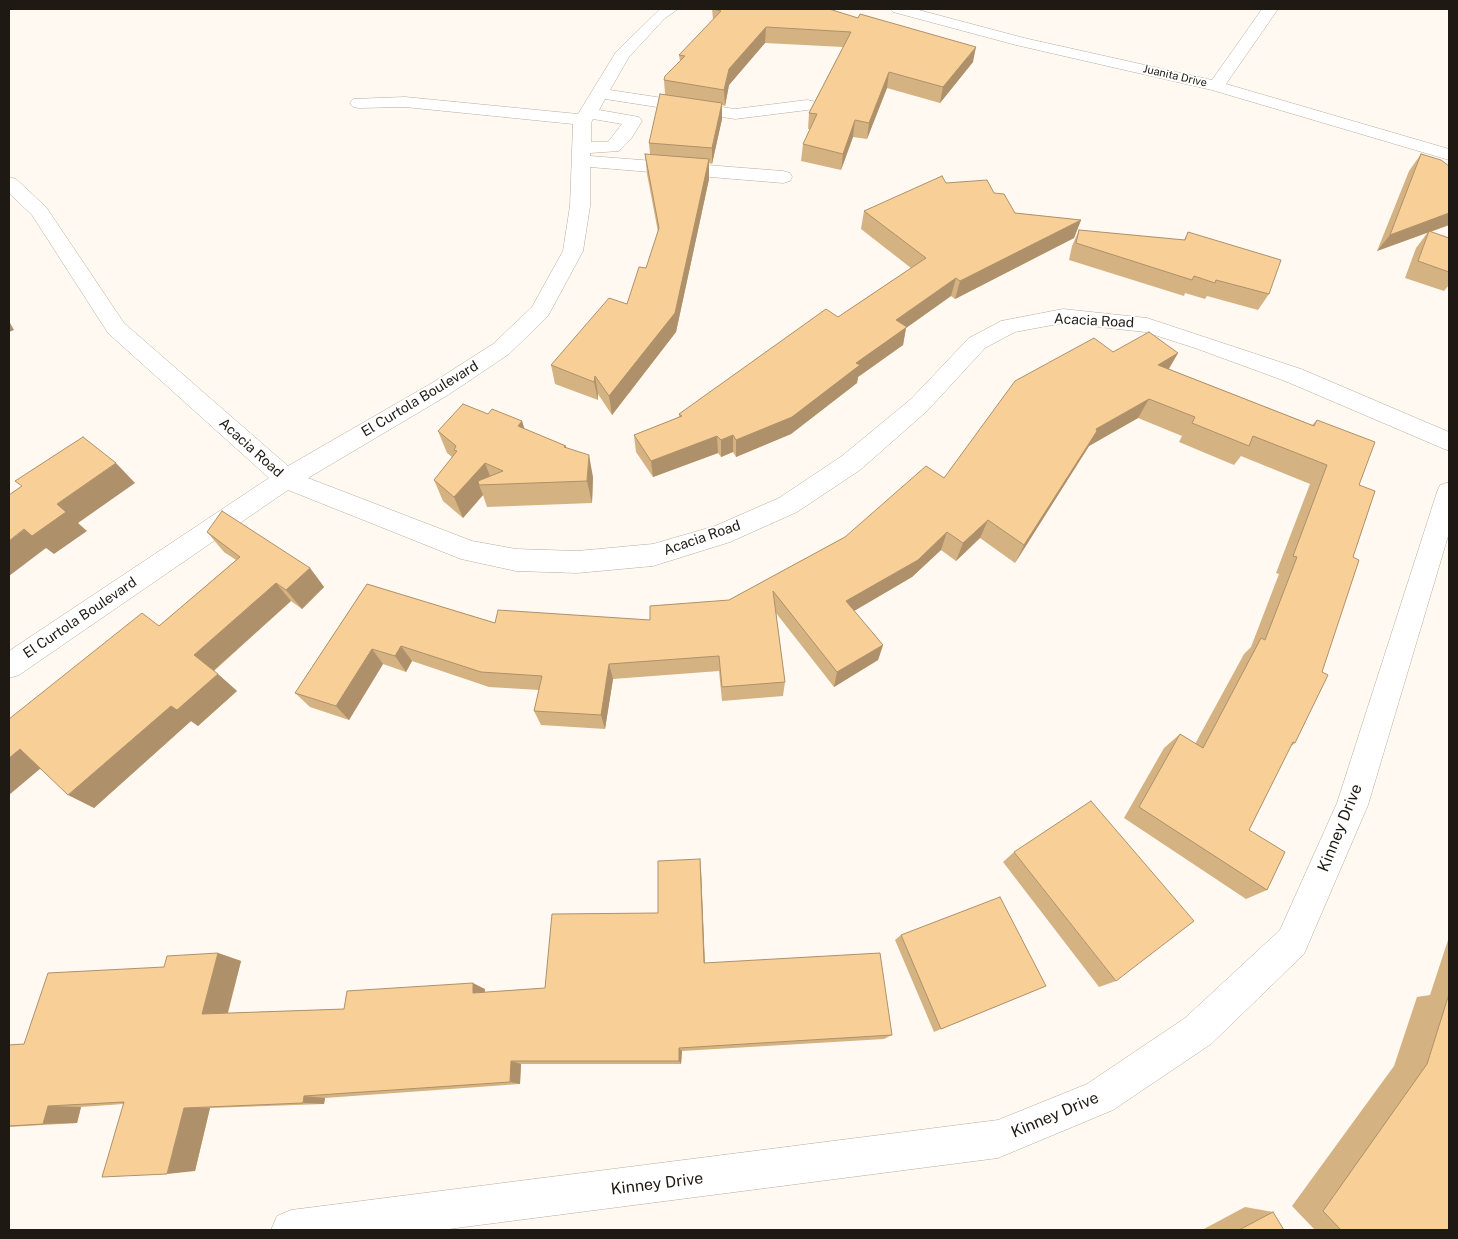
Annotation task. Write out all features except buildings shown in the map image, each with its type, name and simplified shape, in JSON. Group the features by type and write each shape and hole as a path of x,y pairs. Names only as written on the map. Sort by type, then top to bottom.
{"street":[{"name":"El Curtola Boulevard","path":"9,666 286,479 440,389 501,348 540,311 573,251 580,206 586,117 598,93 622,55 670,9"},
{"name":"Juanita Drive","path":"898,9 1022,42 1216,86 1449,155"},
{"path":"1216,86 1270,9"},
{"path":"598,93 735,114 807,105"},
{"path":"359,103 405,102 634,121 625,135 613,147 582,155"},
{"path":"582,155 783,177"},
{"name":"Acacia Road","path":"9,183 38,211 116,328 286,479 470,551 516,560 576,562 653,555 721,535 788,505 851,463 919,405 977,343 1009,326 1064,316 1148,325 1204,343 1293,375 1449,442"},
{"name":"Kinney Drive","path":"291,1230 382,1225 998,1139 1100,1097 1198,1031 1292,942 1352,805 1449,492"}]}
